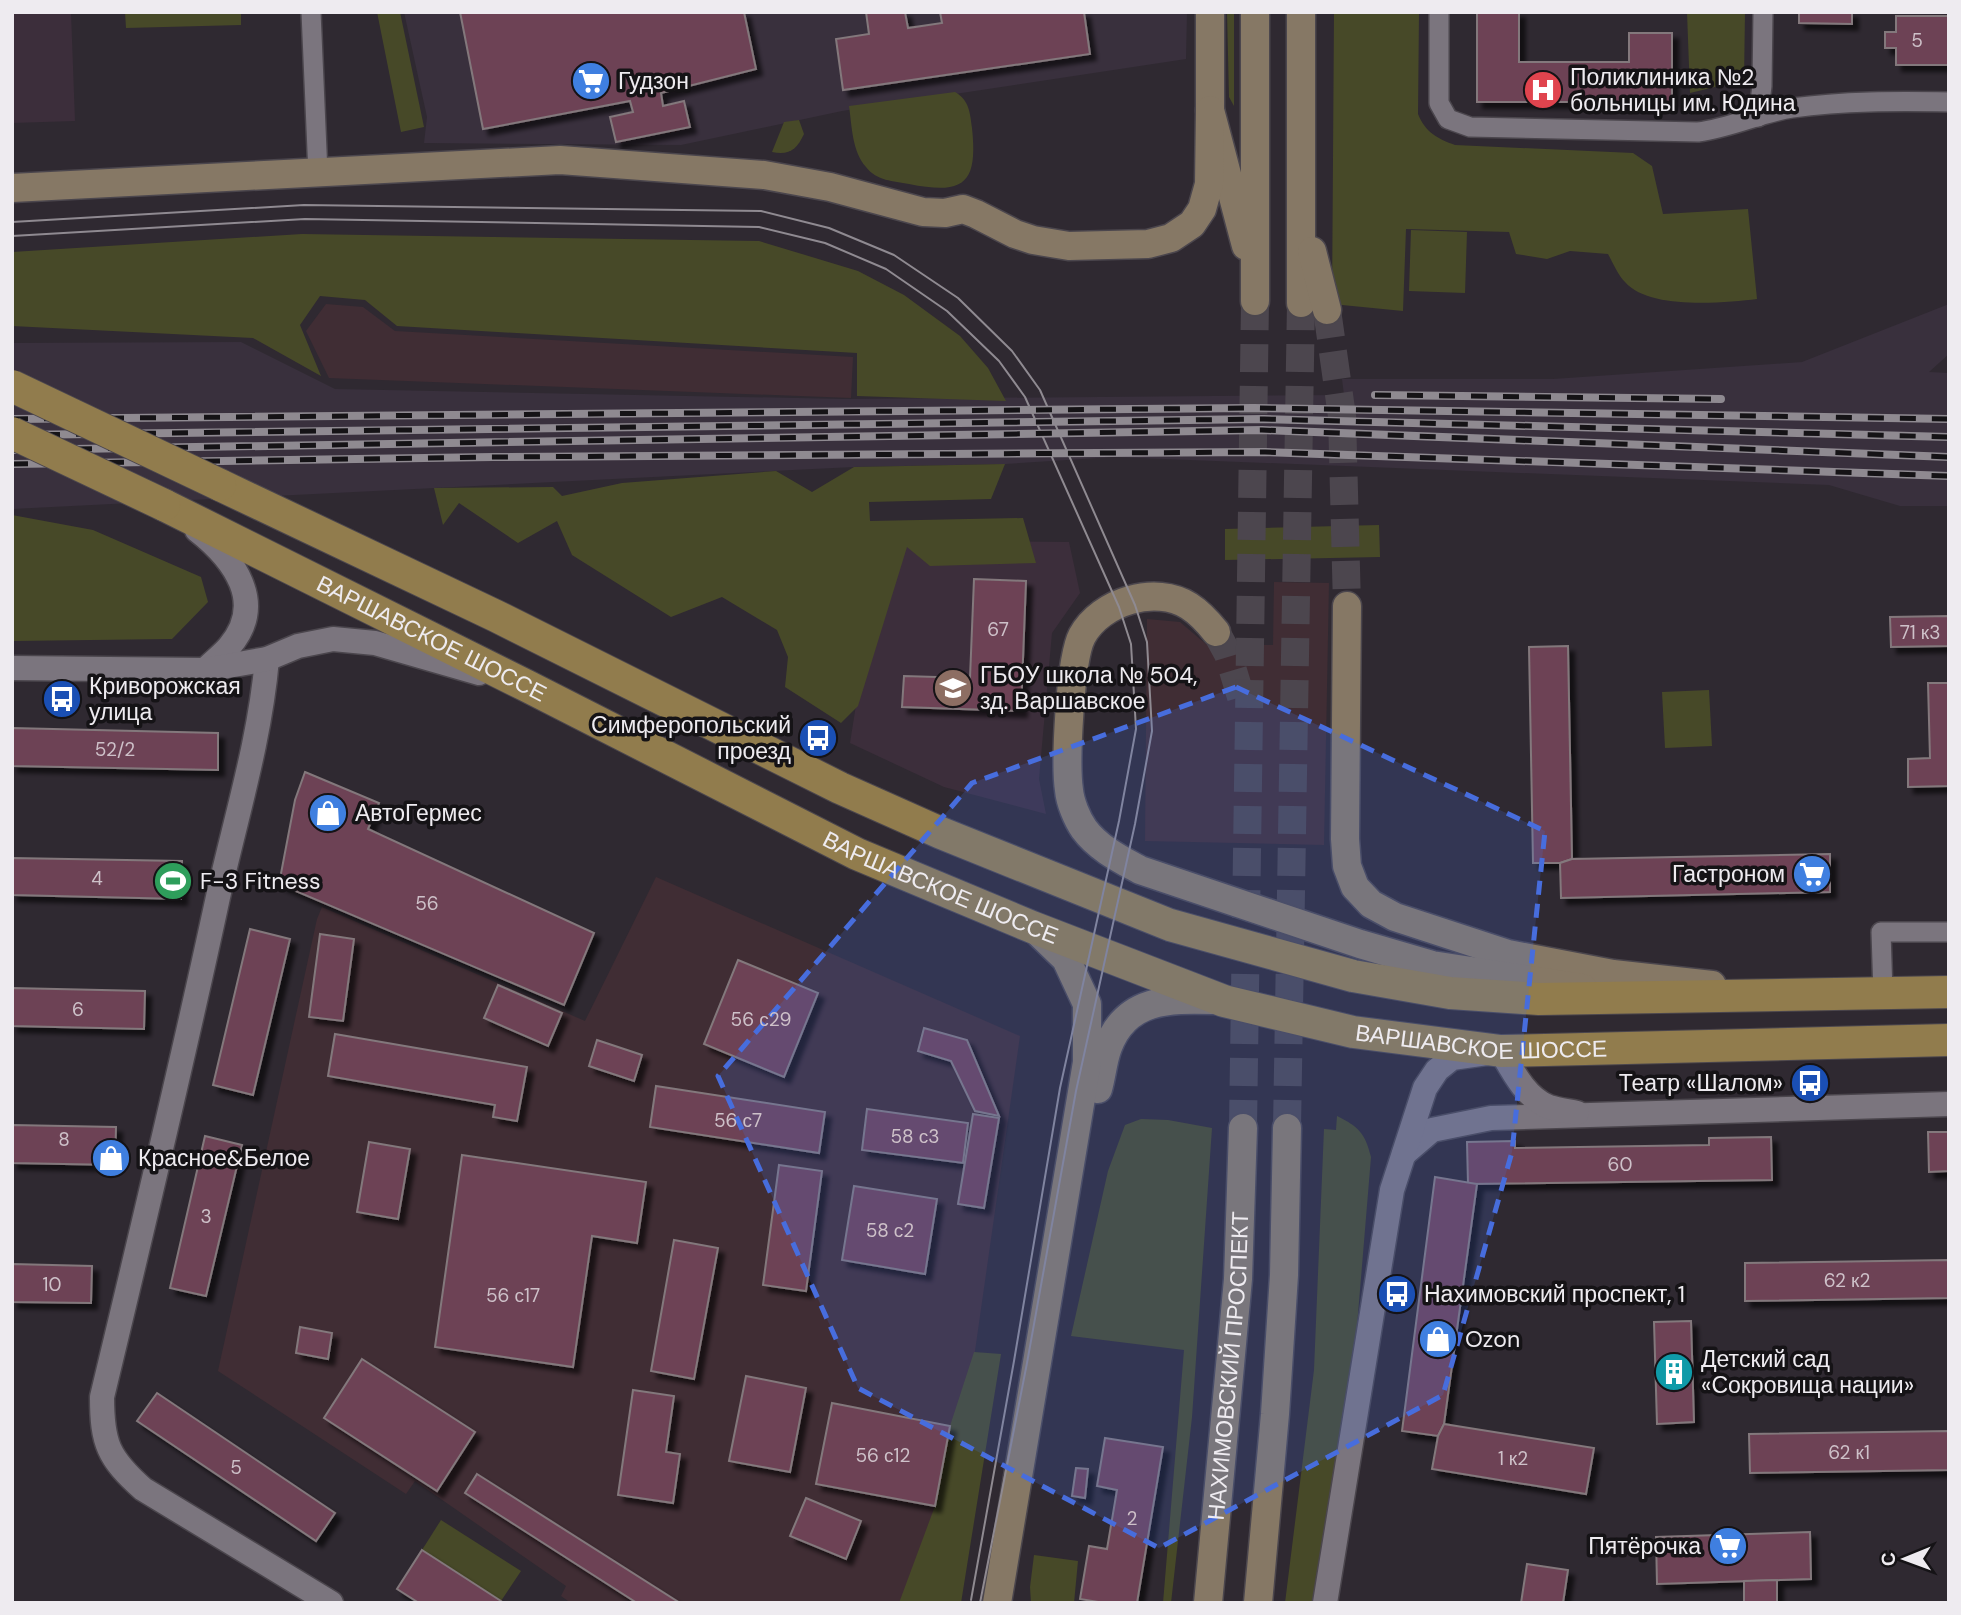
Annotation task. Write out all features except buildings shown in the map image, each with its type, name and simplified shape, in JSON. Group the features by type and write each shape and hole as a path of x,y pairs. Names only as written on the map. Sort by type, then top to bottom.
{"main road":[{"path":"12,188 560,160 764,175 830,187 923,212 945,213 963,209 1033,240 1069,246 1148,244 1171,238 1192,224 1202,209 1209,184 1210,12"},
{"path":"1210,110 1256,293 1255,12"},
{"path":"1301,12 1302,211 1314,306"},
{"name":"ВАРШАВСКОЕ ШОССЕ","path":"12,386 496,616 844,790 941,833 1170,925 1353,976 1450,993 1539,999 1949,992"},
{"name":"ВАРШАВСКОЕ ШОССЕ","path":"12,433 168,507 527,686 856,854 1032,927 1224,1001 1353,1032 1501,1051 1949,1040"},
{"path":"1216,632 1203,616 1188,605 1165,597 1135,598 1112,606 1094,621 1082,636 1074,661 1069,791 1084,829 1098,843 1140,870 1360,944 1432,965 1648,997"},
{"path":"1347,606 1347,866 1355,887 1371,904 1395,917 1508,954 1613,974 1795,995"},
{"path":"997,1603 1087,1062 1087,1004 1066,959 1032,927"},
{"path":"1012,1603 1098,1092 1109,1046 1124,1021 1135,1010 1180,999 1224,1001"},
{"name":"НАХИМОВСКИЙ ПРОСПЕКТ","path":"1208,1595 1238,1279 1242,1128"},
{"name":"НАХИМОВСКИЙ ПРОСПЕКТ","path":"1258,1603 1284,1275 1287,1128"}],"street":[{"path":"311,12 318,174"},
{"path":"1439,12 1439,103 1448,119 1470,127 1698,132 1723,129 1791,109 1865,101 1949,102"},
{"path":"1758,117 1762,86 1763,12"},
{"path":"168,507 217,545 236,568 245,592 246,614 238,632 230,646 205,670"},
{"path":"12,668 205,670 267,659 315,640 344,640 375,643 527,686"},
{"path":"267,659 259,731 229,849 172,1107 102,1397 102,1428 110,1452 123,1471 143,1489 331,1603"},
{"path":"1883,993 1881,932 1949,932"},
{"path":"1325,1603 1392,1190 1426,1088 1437,1070 1452,1058 1501,1051 1513,1073 1530,1094 1548,1106 1577,1113"},
{"path":"1404,1155 1432,1130 1491,1118 1577,1113 1949,1104"}],"highlighted area":[{"path":"1236,687 1545,831 1512,1152 1443,1395 1159,1548 858,1388 718,1076 972,783"}],"shaded area":[{"path":"12,12 71,12 75,121 12,123"},
{"path":"404,12 1187,12 1186,59 842,111 681,145 424,143 427,117"},
{"path":"326,304 363,307 395,331 853,357 851,398 329,378 306,331"},
{"path":"1949,304 1949,354 1929,372 1949,373 1949,506 1900,506 1829,485 1114,457 1005,464 854,467 12,509 12,343 241,342 335,389 845,399 1344,395 1342,379 1553,379 1802,362"},
{"name":"ГБОУ школа № 504, зд. Варшавское","path":"882,540 1069,542 1080,593 1052,633 1039,779 1046,814 944,787 850,743"},
{"path":"1274,582 1329,583 1324,845 1145,841 1147,619 1180,622 1207,645 1273,645"},
{"path":"656,877 1020,1036 939,1603 571,1603 561,1596 566,1586 415,1481 406,1494 218,1371 317,919 322,907 585,1021"}],"green space":[{"path":"125,12 241,12 241,25 126,28"},
{"path":"377,12 400,12 424,127 401,132"},
{"path":"1227,12 1234,12 1234,106 1229,97"},
{"path":"1334,12 1419,12 1418,114 1428,130 1443,140 1455,145 1633,153 1652,166 1663,214 1748,209 1757,299 1707,303 1668,301 1636,291 1622,279 1608,254 1570,251 1547,259 1516,254 1509,232 1406,229 1403,311 1332,304"},
{"path":"1687,12 1745,12 1744,80 1690,93"},
{"path":"955,92 966,103 972,128 972,162 963,181 955,186 928,187 886,180 870,172 861,161 855,146 849,106"},
{"path":"799,120 804,134 798,144 788,152 772,152 784,122"},
{"path":"1411,230 1467,232 1465,293 1409,291"},
{"path":"302,234 759,241 858,271 904,295 960,336 988,368 1006,401 857,396 857,353 397,326 365,300 320,296 300,325 321,376 253,338 12,326 12,252"},
{"path":"1005,464 991,499 869,502 870,521 1023,518 1036,563 930,566 907,547 858,706 841,723 785,687 788,657 777,630 722,597 671,617 572,555 557,521 518,543 459,503 443,525 434,488 553,487 562,496 622,483 776,471 812,492 854,467"},
{"path":"12,515 93,530 201,577 208,602 172,639 12,641"},
{"path":"1379,525 1380,557 1225,560 1225,529"},
{"path":"1709,690 1712,746 1665,748 1662,692"},
{"path":"1337,1116 1360,1132 1371,1157 1356,1338 1314,1603 1285,1603 1314,1370 1324,1129 1336,1130"},
{"path":"1141,1119 1168,1120 1212,1128 1192,1417 1171,1603 1163,1603 1184,1350 1071,1336 1108,1171 1125,1125"},
{"path":"974,1352 1001,1354 961,1603 899,1603 935,1506 950,1426"},
{"path":"441,1520 521,1571 501,1601 422,1550"},
{"path":"1034,1555 1078,1561 1074,1603 1031,1603"}],"tunnel":[{"path":"1243,1128 1255,301"},
{"path":"1287,1128 1301,303"},
{"path":"1327,310 1342,416 1347,606"},
{"path":"1216,632 1228,654 1241,697"}],"tram line":[{"path":"12,222 304,205 761,211 829,228 894,255 958,298 1012,351 1040,390 1135,605 1147,642 1152,731 1135,824 1076,1091 980,1603"},
{"path":"12,236 305,219 759,227 825,243 886,269 947,311 999,361 1025,397 1119,607 1131,644 1136,729 1119,821 1060,1088 971,1600"}],"railway":[{"path":"1375,395 1721,399"},
{"path":"12,419 1253,408 1949,419"},
{"path":"12,435 1264,419 1949,437"},
{"path":"12,450 1262,430 1949,457"},
{"path":"12,464 493,457 1265,452 1949,476"}],"place":[{"name":"Гудзон","path":"591,81"},
{"name":"Поликлиника №2 больницы им. Юдина","path":"1543,90"},
{"name":"ГБОУ школа № 504, зд. Варшавское","path":"953,688"},
{"name":"Криворожская улица","path":"62,699"},
{"name":"Симферопольский проезд","path":"818,738"},
{"name":"АвтоГермес","path":"328,813"},
{"name":"Гастроном","path":"1812,874"},
{"name":"F-3 Fitness","path":"173,881"},
{"name":"Театр «Шалом»","path":"1810,1083"},
{"name":"Красное&Белое","path":"111,1158"},
{"name":"Нахимовский проспект, 1","path":"1397,1294"},
{"name":"Ozon","path":"1438,1339"},
{"name":"Детский сад «Сокровища нации»","path":"1674,1372"},
{"name":"Пятёрочка","path":"1728,1546"}]}
